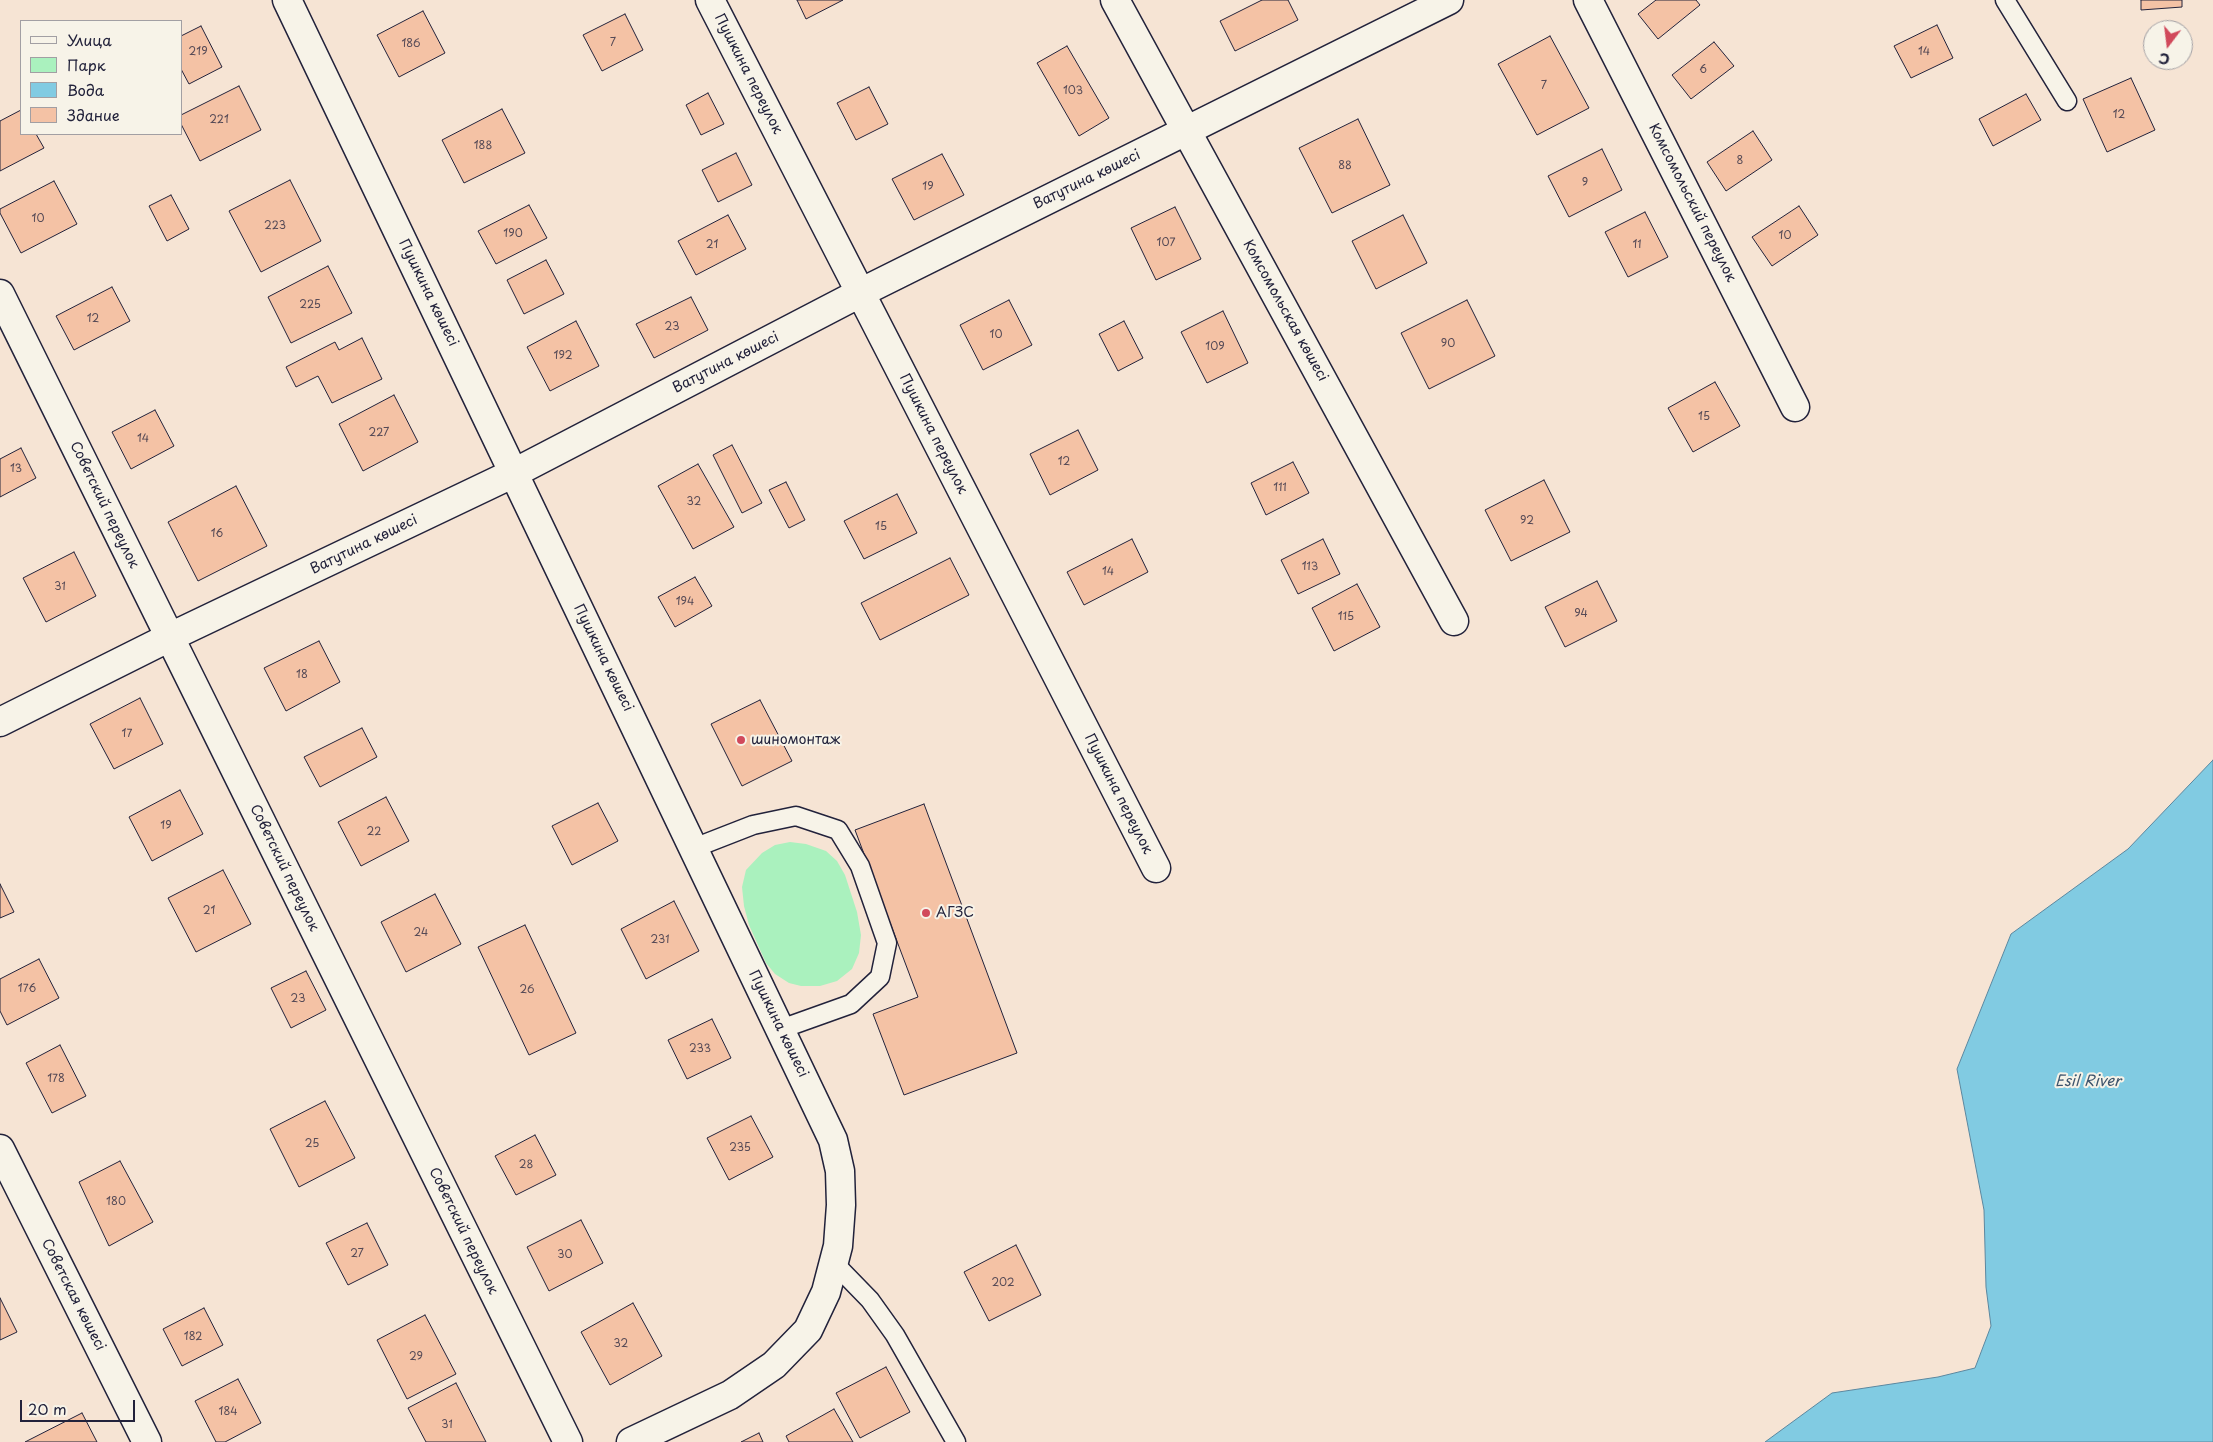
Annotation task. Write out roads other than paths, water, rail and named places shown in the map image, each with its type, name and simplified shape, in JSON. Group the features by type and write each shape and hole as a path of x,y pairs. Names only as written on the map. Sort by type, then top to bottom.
{"street":[{"name":"Пушкина көшесі","path":"287,0 833,1140 840,1171 841,1205 838,1246 826,1292 808,1330 774,1365 730,1395 631,1442"},
{"name":"Пушкина переулок","path":"710,0 1156,868"},
{"name":"Комсомольская көшесі","path":"1115,0 1454,621"},
{"name":"Ватутина көшесі","path":"0,722 170,637 514,473 860,293 1449,0"},
{"name":"Комсомольский переулок","path":"1588,0 1795,407"},
{"name":"Советский переулок","path":"0,294 568,1442"},
{"name":"Советская көшесі","path":"0,1149 147,1442"}],"lane":[{"path":"2005,0 2068,100"},
{"path":"694,848 753,825 796,816 838,830 860,866 887,943 880,977 851,1004 780,1029"},
{"path":"834,1263 870,1300 895,1335 956,1442"}],"water":[{"name":"Esil River","path":"2213,760 2213,1442 1765,1442 1832,1393 1938,1377 1975,1368 1991,1326 1986,1287 1984,1210 1957,1069 2011,934 2128,849"}],"place":[{"name":"шиномонтаж","path":"741,740"},
{"name":"АГЗС","path":"926,913"}]}
